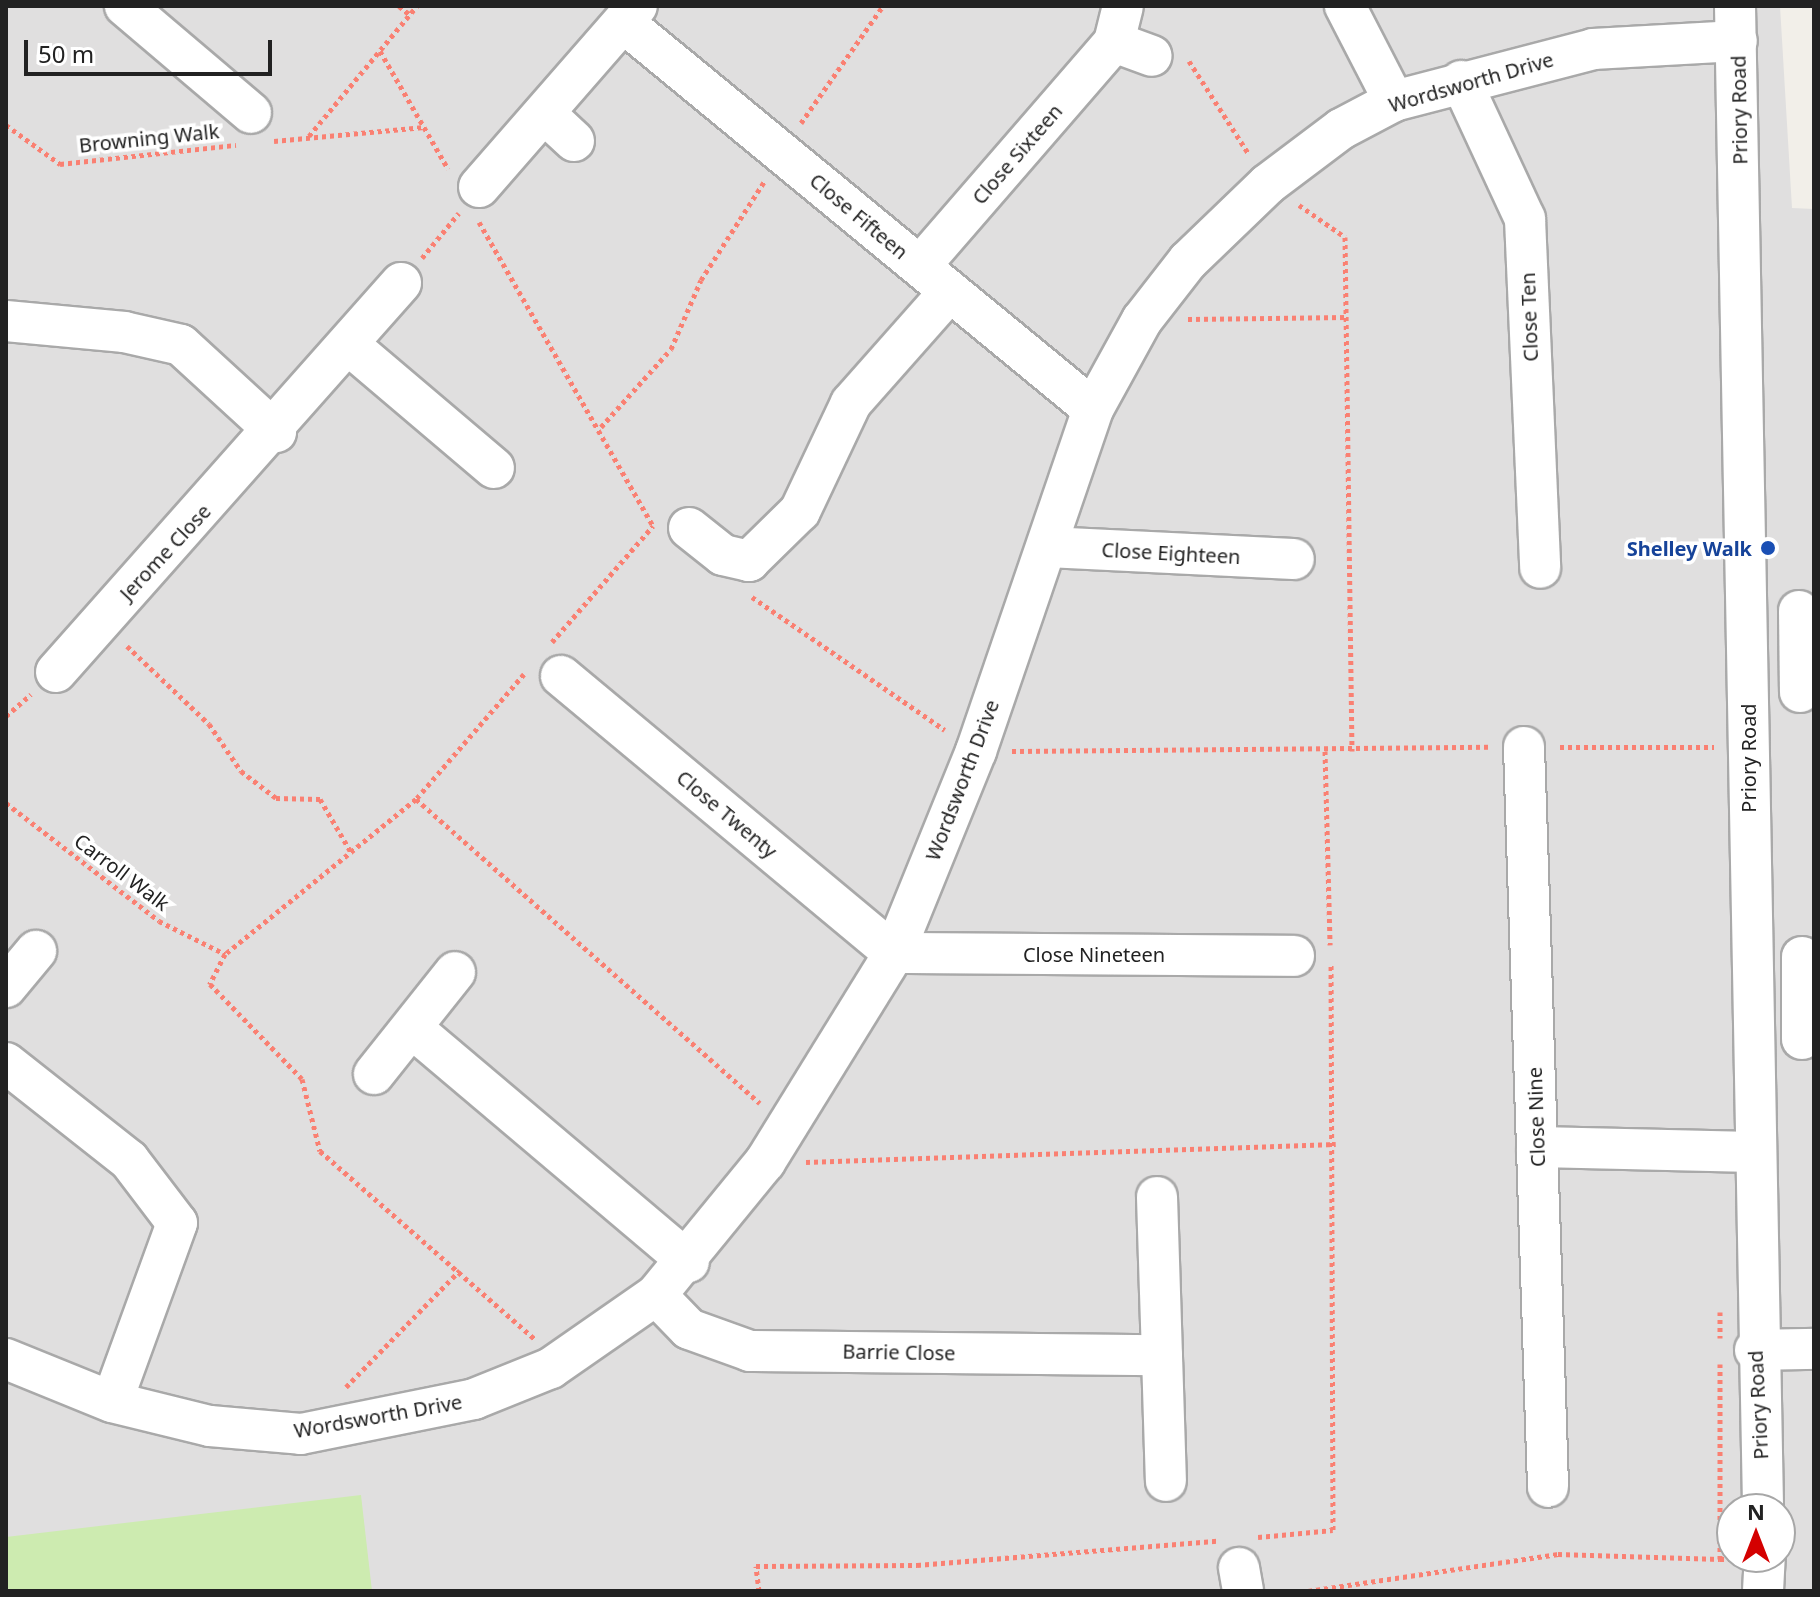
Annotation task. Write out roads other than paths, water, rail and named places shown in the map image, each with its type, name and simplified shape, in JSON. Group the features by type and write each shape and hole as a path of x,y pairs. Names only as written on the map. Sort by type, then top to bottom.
{"street":[{"path":"125,6 253,133"},
{"path":"1345,6 1394,101"},
{"path":"479,187 631,14"},
{"name":"Close Fifteen","path":"631,14 782,153 1093,409"},
{"name":"Wordsworth Drive","path":"6,1359 112,1402 210,1426 301,1434 474,1399 551,1368 656,1295 689,1262 765,1162 894,953 1047,547 1093,409 1142,320 1188,261 1268,184 1394,101 1461,81 1593,49 1736,23"},
{"name":"Priory Road","path":"1736,23 1755,1152 1755,1350 1762,1493"},
{"name":"Close Sixteen","path":"920,266 1119,25 1169,56"},
{"name":"Close Ten","path":"1461,81 1525,219 1540,568"},
{"path":"544,113 574,141"},
{"name":"Jerome Close","path":"56,672 276,432 401,283"},
{"path":"671,527 723,555 749,561 802,531 851,403 950,291"},
{"path":"6,321 124,332 181,345 276,432"},
{"path":"349,345 494,468"},
{"name":"Close Eighteen","path":"1047,547 1294,559"},
{"path":"1799,611 1804,668"},
{"name":"Close Twenty","path":"543,667 894,953"},
{"name":"Close Nine","path":"1524,747 1548,1487"},
{"path":"6,987 36,951"},
{"name":"Close Nineteen","path":"894,953 1294,956"},
{"path":"1802,957 1806,1013"},
{"path":"374,1074 413,1029 455,972"},
{"path":"413,1029 689,1262"},
{"path":"6,1063 129,1160 177,1223 112,1402"},
{"path":"1537,1147 1755,1152"},
{"path":"1157,1197 1166,1481"},
{"name":"Barrie Close","path":"656,1295 689,1329 750,1351 1162,1355"},
{"path":"1755,1350 1814,1349"}],"place":[{"name":"Shelley Walk","path":"1768,548"}]}
